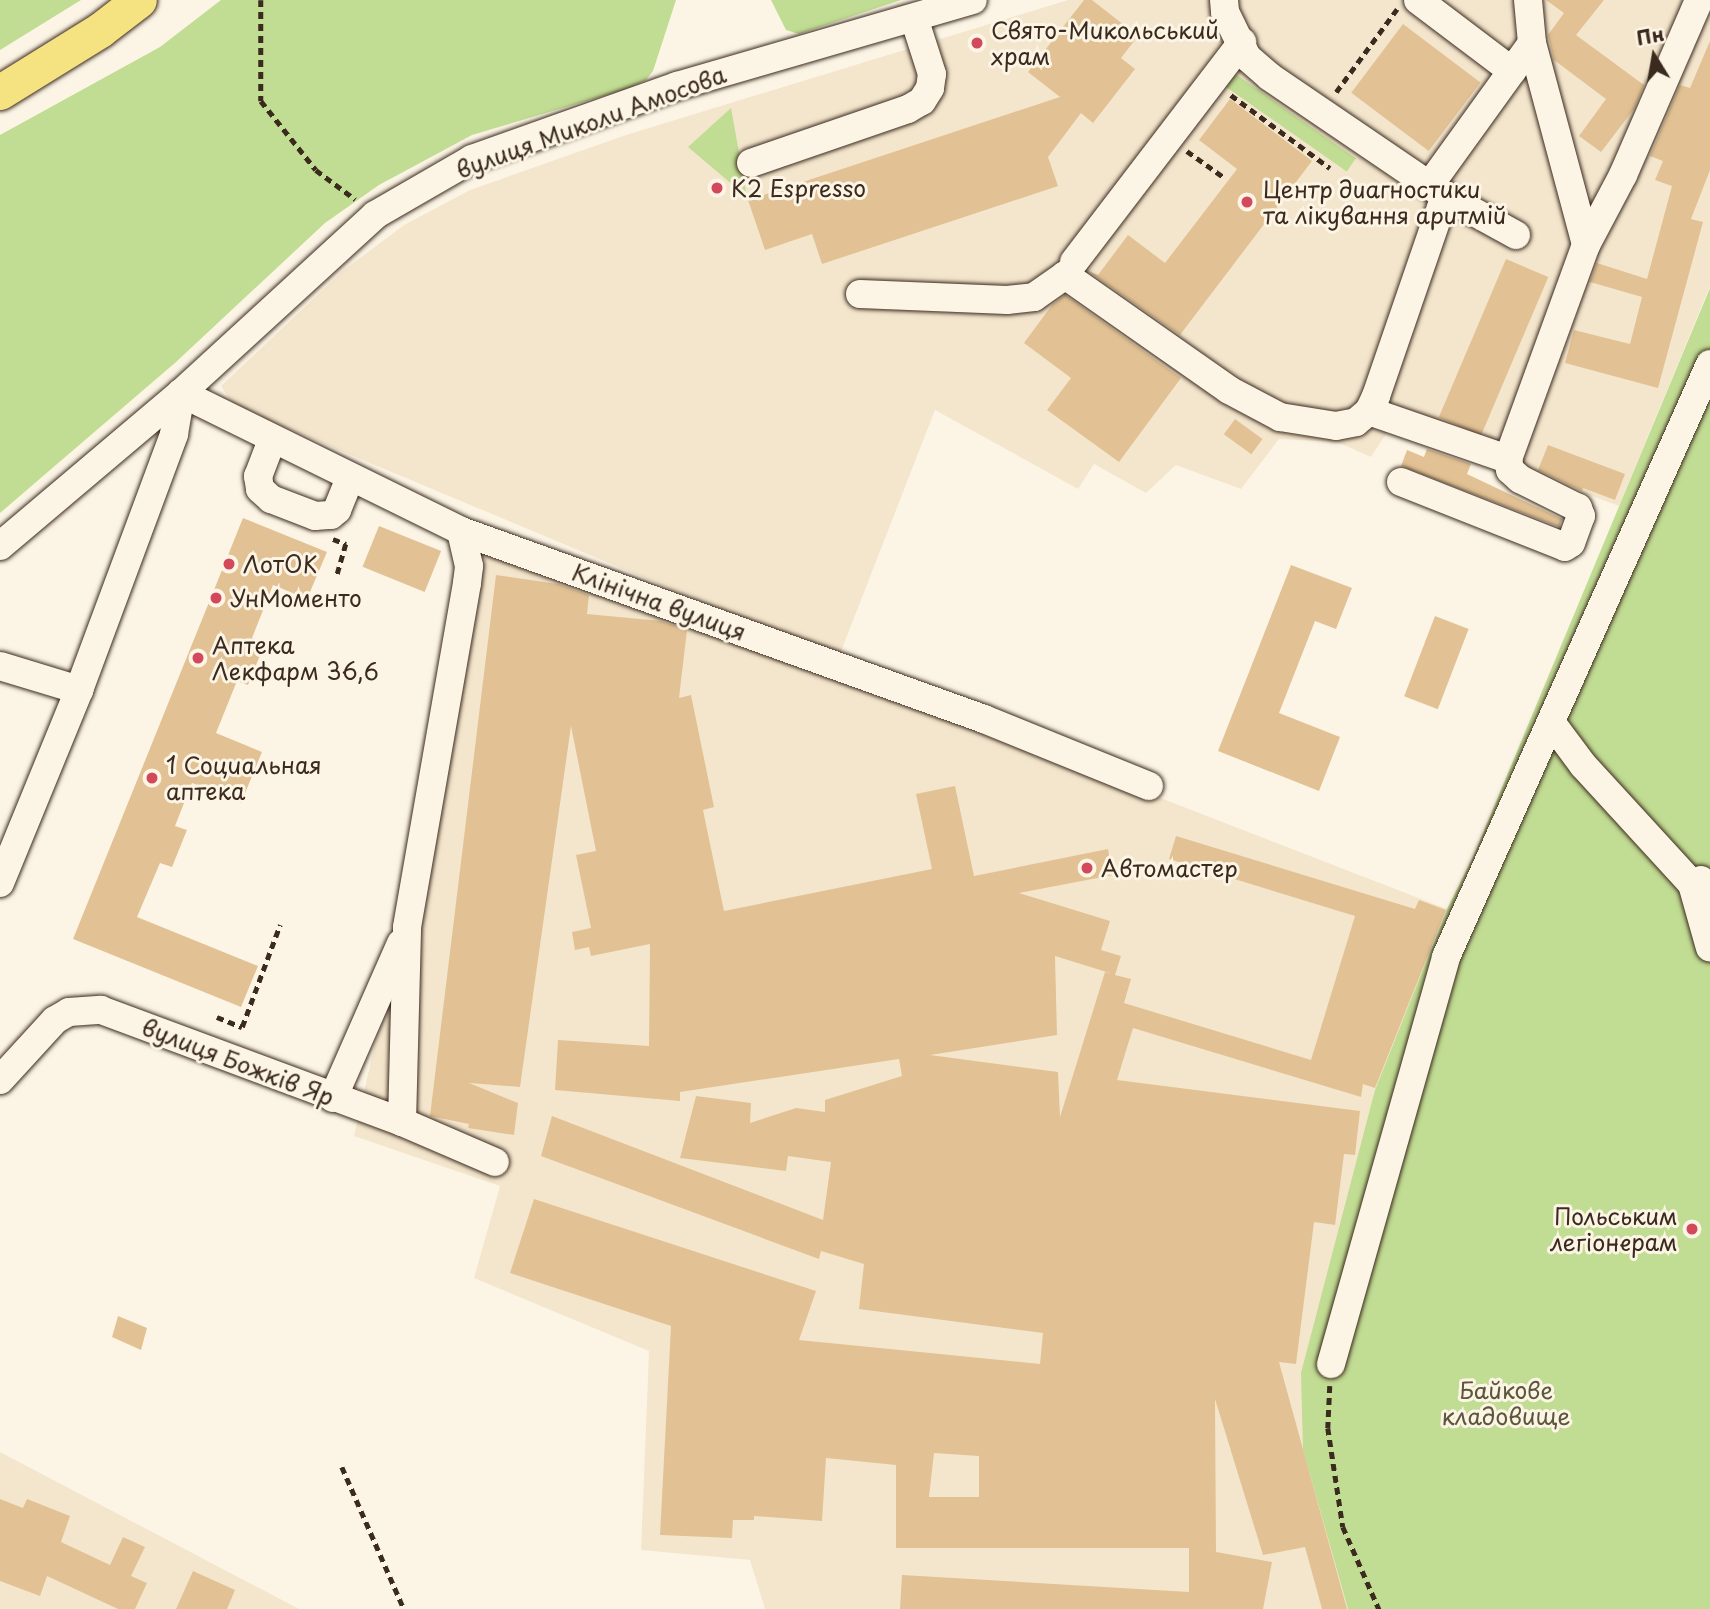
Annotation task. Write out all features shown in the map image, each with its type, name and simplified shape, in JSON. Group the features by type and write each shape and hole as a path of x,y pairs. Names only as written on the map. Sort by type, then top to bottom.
{"main road":[{"path":"0,92 89,38 139,0"}],"street":[{"name":"вулиця Миколи Амосова","path":"0,546 181,393 375,215 472,159 677,86 973,0"},
{"path":"1224,0 1225,12 1242,41 1247,57 1321,112 1437,191 1516,235"},
{"path":"1419,0 1512,71"},
{"path":"1528,0 1532,43 1586,245"},
{"path":"1401,482 1564,547 1571,543 1581,516 1578,508 1520,479 1510,470 1508,459 1586,245 1623,175 1699,0"},
{"path":"751,163 908,109 922,101 930,88 932,74 914,18"},
{"path":"1074,262 1242,41"},
{"path":"860,294 1007,300 1034,298 1065,275 1195,369 1280,417 1336,426 1356,422 1369,411 1437,191 1532,43"},
{"path":"1331,1364 1446,957 1710,364"},
{"path":"0,883 79,690 174,434 181,393"},
{"name":"Клінічна вулиця","path":"181,393 461,531 984,719 1149,786"},
{"path":"1369,411 1508,459"},
{"path":"272,440 258,476 260,489 271,499 314,516 331,515 337,510 350,477"},
{"path":"402,1122 407,927 467,583 469,566 461,531"},
{"path":"0,666 79,690"},
{"path":"1550,722 1583,765 1704,885 1710,948"},
{"path":"333,1098 407,927"},
{"name":"вулиця Божків Яр","path":"0,1080 55,1020 69,1012 93,1010 402,1122 495,1162"}],"path":[{"path":"261,0 261,101 316,170 375,215"},
{"path":"1321,112 1404,0"},
{"path":"1211,81 1330,168"},
{"path":"314,516 326,536 346,544 336,578"},
{"path":"217,1017 242,1027 280,925"},
{"path":"1331,1364 1328,1428 1343,1527 1379,1609"},
{"path":"342,1467 404,1609"}],"shaded area":[{"path":"1068,0 1710,0 1710,286 1619,506 1393,423 1371,457 1337,442 1279,439 1241,489 1176,465 1146,493 1094,464 1078,489 935,410 838,659 234,406 221,386 344,270 404,225 470,190 626,135"},
{"path":"490,538 1447,909 1375,1090 1303,1450 1348,1609 765,1609 750,1560 641,1550 649,1351 474,1278 500,1186 354,1136"},
{"path":"0,1452 299,1609 0,1609"}],"green space":[{"path":"0,0 81,0 0,50"},
{"path":"221,0 676,0 653,71 646,80 627,89 472,135 379,185 325,223 176,362 0,513 0,135 160,47"},
{"path":"771,0 901,0 799,34 786,30"},
{"path":"1224,66 1356,158 1347,171 1215,79"},
{"path":"731,108 747,197 688,147"},
{"name":"Байкове кладовище","path":"1710,288 1710,1609 1348,1609 1303,1450 1301,1373 1375,1090 1447,909 1473,857"}],"building":[{"path":"1084,0 1092,0 1138,36 1121,58 1135,69 1093,123 1081,113 1048,157 1058,186 822,264 812,234 765,250 748,200 1060,97 1028,72"},
{"path":"1546,0 1604,0 1576,35 1644,85 1634,109 1601,152 1579,136 1606,99 1554,60 1548,35 1564,13"},
{"path":"1403,24 1480,82 1429,151 1351,93"},
{"path":"1710,41 1710,170 1691,219 1703,222 1658,388 1565,363 1574,330 1630,344 1642,297 1590,282 1597,263 1647,279 1672,186 1655,180 1663,161 1650,156 1680,85 1690,88"},
{"name":"Центр диагностики та лікування аритмій","path":"1230,99 1312,161 1180,335 1088,271 1098,275 1128,235 1165,263 1237,169 1199,140"},
{"path":"1506,259 1548,277 1481,435 1439,417"},
{"path":"1065,295 1181,378 1119,462 1047,410 1071,378 1024,343 1052,305"},
{"path":"1235,419 1263,439 1251,454 1224,434"},
{"path":"1548,445 1625,474 1615,500 1583,488 1582,491 1538,470"},
{"path":"1427,449 1471,464 1467,474 1562,519 1559,527 1401,466 1407,450 1424,457"},
{"path":"243,518 327,552 307,599 273,585 252,638 265,643 248,685 237,681 216,733 262,752 241,803 192,783 175,826 187,830 172,867 160,863 137,917 258,966 241,1007 73,939"},
{"path":"379,526 441,551 425,592 363,567"},
{"path":"1291,565 1352,588 1336,629 1315,621 1279,713 1340,737 1319,791 1218,751"},
{"path":"496,575 558,584 589,595 587,614 661,621 687,630 679,698 691,695 714,807 703,810 724,911 932,869 916,794 955,786 974,876 1108,849 1113,875 1019,893 1110,921 1101,950 1121,956 1115,975 1131,979 1124,1003 1311,1060 1355,916 1169,859 1176,836 1415,909 1419,900 1446,910 1375,1088 1363,1084 1361,1097 1133,1028 1117,1080 1360,1111 1355,1155 1344,1154 1335,1225 1314,1222 1296,1364 1279,1362 1347,1609 1322,1609 1305,1547 1263,1555 1215,1399 1216,1552 1272,1562 1263,1609 900,1609 902,1575 1189,1592 1189,1548 896,1548 896,1465 826,1458 822,1521 754,1516 754,1520 733,1520 732,1538 660,1535 671,1326 510,1273 534,1199 816,1291 799,1340 1040,1364 1043,1333 859,1309 864,1264 821,1251 819,1259 541,1156 552,1116 823,1220 831,1162 788,1156 786,1171 680,1158 696,1096 751,1103 750,1123 796,1108 825,1112 825,1100 902,1076 899,1059 680,1092 680,1101 555,1090 558,1040 649,1046 650,944 591,956 589,947 575,950 572,932 591,928 576,855 596,851 571,726 520,1087 469,1083 518,1103 514,1135 468,1128 469,1124 430,1116","holes":["1055,956 1113,974 1105,972 1060,1117 1058,1072 930,1055 1057,1035","934,1453 979,1456 979,1497 929,1497"]},
{"path":"1435,616 1469,629 1438,709 1404,696"},
{"path":"118,1316 147,1328 141,1350 112,1337"},
{"path":"0,1499 23,1508 27,1499 70,1516 61,1542 110,1565 123,1537 145,1547 131,1576 147,1583 135,1609 118,1609 47,1576 40,1596 0,1581"},
{"path":"193,1571 235,1590 227,1609 176,1609"}],"place":[{"name":"Свято-Микольський храм","path":"977,43"},
{"name":"K2 Espresso","path":"717,188"},
{"name":"Центр диагностики та лікування аритмій","path":"1247,202"},
{"name":"ЛотОК","path":"229,564"},
{"name":"УнМоменто","path":"216,598"},
{"name":"Аптека Лекфарм 36,6","path":"198,658"},
{"name":"1 Социальная аптека","path":"152,778"},
{"name":"Автомастер","path":"1087,868"},
{"name":"Польським легіонерам","path":"1692,1229"}]}
